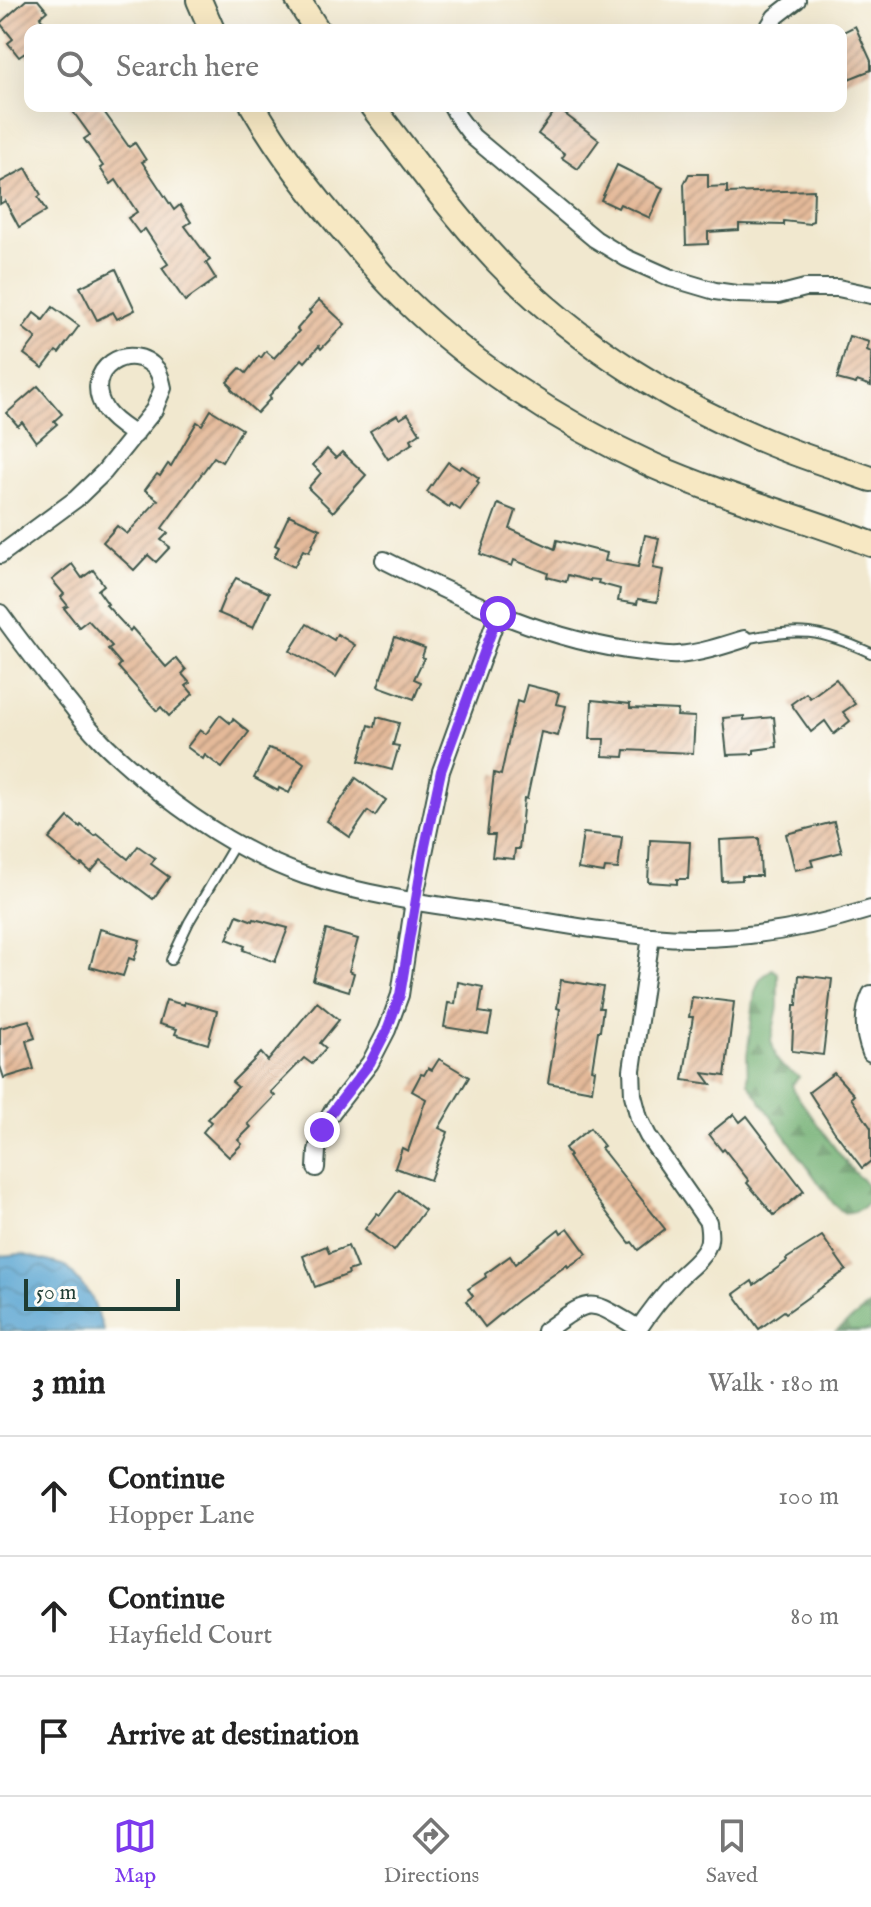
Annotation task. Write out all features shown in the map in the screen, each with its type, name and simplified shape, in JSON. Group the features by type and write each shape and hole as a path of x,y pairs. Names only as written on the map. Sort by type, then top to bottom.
{"street":[{"path":"199,0 209,24"},
{"path":"298,0 313,24"},
{"path":"771,24 797,0"},
{"path":"257,112 330,216 390,284 459,346 519,390 618,449 657,467 871,544"},
{"path":"377,112 452,211 500,264 548,309 599,349 653,385 696,408 783,448 871,479"},
{"path":"456,112 473,137 595,239 626,258 671,278 736,294 778,295 805,288 838,288 871,295"},
{"path":"0,555 76,499 104,472 135,435 154,410 163,388 157,371 145,361 132,357 116,360 97,381 98,396 107,413 135,435"},
{"path":"384,560 448,593 498,614 585,642 675,656 699,653 744,639"},
{"path":"0,613 97,737 141,777 236,843 305,875 352,889 414,901 651,936 731,937 783,931 833,921 871,909"},
{"path":"316,1168 322,1130 370,1063 400,995 414,901 441,771 498,614"},
{"path":"545,1331 576,1308 589,1305 602,1306 638,1330 653,1308 707,1247 710,1235 708,1222 648,1136 633,1095 632,1070 651,936"},
{"path":"871,994 866,1003 864,1020 871,1053"}],"lane":[{"path":"744,639 806,631 830,636 871,653"},
{"path":"171,960 189,922 236,843"}],"green space":[{"path":"772,969 778,973 778,1007 771,1040 777,1060 799,1077 792,1085 795,1093 868,1187 868,1201 854,1211 844,1213 833,1203 748,1083 747,1056 755,992 760,979"},
{"path":"871,1304 871,1331 837,1331"}],"water":[{"path":"21,1254 66,1266 91,1296 104,1331 0,1331 0,1256"}],"building":[{"path":"26,0 38,0 47,11 40,17 45,24 24,24 24,54 19,57 8,43 13,39 0,23"},
{"path":"855,26 871,61 871,70 847,80 847,30"},
{"path":"73,112 104,112 129,147 135,143 146,160 142,162 174,210 180,205 191,222 185,226 210,260 206,263 216,279 185,301 162,268 168,264 145,229 139,233 128,218 137,212 116,180 111,184 100,168 103,166 84,139 90,135"},
{"path":"554,112 562,112 599,140 578,169 562,158 565,154 538,134"},
{"path":"617,165 663,188 650,218 620,204 618,208 601,200"},
{"path":"26,168 46,211 19,227 5,201 0,204 0,182"},
{"path":"689,174 708,174 708,187 727,186 727,193 814,190 813,221 810,224 784,221 784,225 739,224 739,230 708,232 708,244 686,245 684,184"},
{"path":"116,269 135,310 117,319 113,312 97,320 80,287"},
{"path":"319,300 345,324 321,349 319,346 305,362 302,359 257,413 227,382 240,368 246,373 266,351 274,358 299,331 297,329"},
{"path":"53,307 79,326 43,368 24,354 36,338 23,328 34,313 43,320"},
{"path":"849,336 869,342 871,386 837,379"},
{"path":"38,386 62,414 54,421 57,424 36,442 22,422 18,426 7,413"},
{"path":"211,410 242,429 222,462 214,457 162,528 168,533 161,540 170,547 156,562 148,555 134,570 103,542 117,526 127,534 158,500 145,490 157,474 160,476 168,464 171,466 197,422 202,425"},
{"path":"408,414 420,433 411,439 413,443 388,459 370,431 397,415 400,419"},
{"path":"327,449 336,458 342,452 366,475 333,512 308,488 321,473 313,465"},
{"path":"448,462 459,469 462,466 479,478 479,483 460,510 451,504 449,507 427,492"},
{"path":"498,504 516,511 510,529 555,549 557,540 607,553 605,561 638,567 645,535 659,538 653,568 663,570 657,602 638,599 637,604 618,601 620,589 598,583 599,580 590,581 568,575 566,582 547,577 548,573 514,560 512,566 480,554"},
{"path":"289,515 320,529 309,552 303,550 294,567 274,557 279,547 275,545"},
{"path":"72,564 82,578 93,570 104,585 98,590 106,605 130,631 132,628 166,667 176,658 186,670 182,674 190,683 186,686 193,694 169,716 161,707 157,711 118,667 121,664 108,649 112,646 88,620 79,627 64,608 68,606 61,597 64,594 52,580"},
{"path":"236,578 269,593 253,628 218,613"},
{"path":"307,624 334,640 337,634 355,645 336,677 290,651"},
{"path":"395,637 425,648 424,658 414,679 421,682 414,699 378,686"},
{"path":"836,679 855,704 843,712 850,721 834,734 825,721 811,732 791,704 806,693 810,698"},
{"path":"527,685 559,693 556,704 566,706 558,736 541,732 527,799 524,798 519,849 515,849 514,859 492,857 495,835 487,835 494,773 501,775 517,701 522,703"},
{"path":"592,700 630,704 630,708 678,710 677,716 695,717 693,753 625,750 624,757 603,756 604,739 590,739"},
{"path":"220,715 230,723 233,719 249,732 222,768 205,755 203,759 187,747 200,730 206,734"},
{"path":"744,716 744,720 774,717 777,747 754,750 754,754 727,755 723,718"},
{"path":"377,717 399,723 393,745 399,746 392,770 359,761 369,725 375,727"},
{"path":"269,748 304,763 289,793 279,788 278,791 254,778"},
{"path":"356,778 386,800 375,816 368,811 350,837 327,821"},
{"path":"68,817 95,836 97,834 128,859 138,846 155,858 151,864 169,877 153,899 101,860 91,872 49,839"},
{"path":"834,822 842,852 811,860 813,866 795,870 786,834"},
{"path":"583,833 622,837 618,869 605,868 604,873 578,869"},
{"path":"759,838 761,876 742,876 742,880 722,881 720,840"},
{"path":"650,840 690,842 688,879 677,879 677,884 648,882"},
{"path":"237,915 288,928 275,962 243,950 245,946 227,939"},
{"path":"100,929 140,940 134,960 129,958 123,976 90,967"},
{"path":"326,930 358,939 349,971 354,973 349,991 313,980"},
{"path":"799,975 832,979 823,1055 792,1051"},
{"path":"561,980 603,987 592,1091 548,1083 560,1009 557,1008"},
{"path":"458,982 483,987 479,1012 492,1014 488,1034 444,1027 448,1003 455,1004"},
{"path":"692,997 734,1002 725,1076 703,1073 711,1084 683,1080 693,1017 689,1017"},
{"path":"166,1000 217,1011 208,1044 175,1034 177,1029 159,1024"},
{"path":"317,1002 339,1020 320,1043 326,1048 312,1064 304,1058 271,1092 275,1096 248,1124 251,1127 238,1140 242,1144 229,1157 203,1132 211,1122 207,1119 238,1087 232,1082 261,1053 268,1061"},
{"path":"29,1020 35,1038 26,1041 34,1069 4,1078 0,1066 0,1028"},
{"path":"439,1059 469,1077 439,1128 448,1132 430,1180 395,1168 402,1148 408,1151 426,1099 412,1091 421,1074 424,1075 428,1068 432,1070"},
{"path":"834,1073 854,1095 851,1098 871,1128 871,1161 862,1168 809,1092"},
{"path":"734,1114 740,1122 747,1116 804,1191 774,1215 709,1134"},
{"path":"590,1128 604,1146 601,1148 665,1229 638,1250 594,1196 568,1157 565,1148"},
{"path":"399,1190 425,1210 394,1251 365,1229"},
{"path":"568,1228 587,1254 518,1300 485,1327 466,1301 473,1296 468,1289 510,1256 515,1264 559,1229 561,1233"},
{"path":"822,1236 846,1270 759,1329 734,1294 752,1281 754,1285"},
{"path":"326,1246 329,1253 348,1246 357,1268 315,1287 303,1256"}],"route":[{"path":"322,1130 370,1063 400,995 414,901 441,771 498,614"}]}
